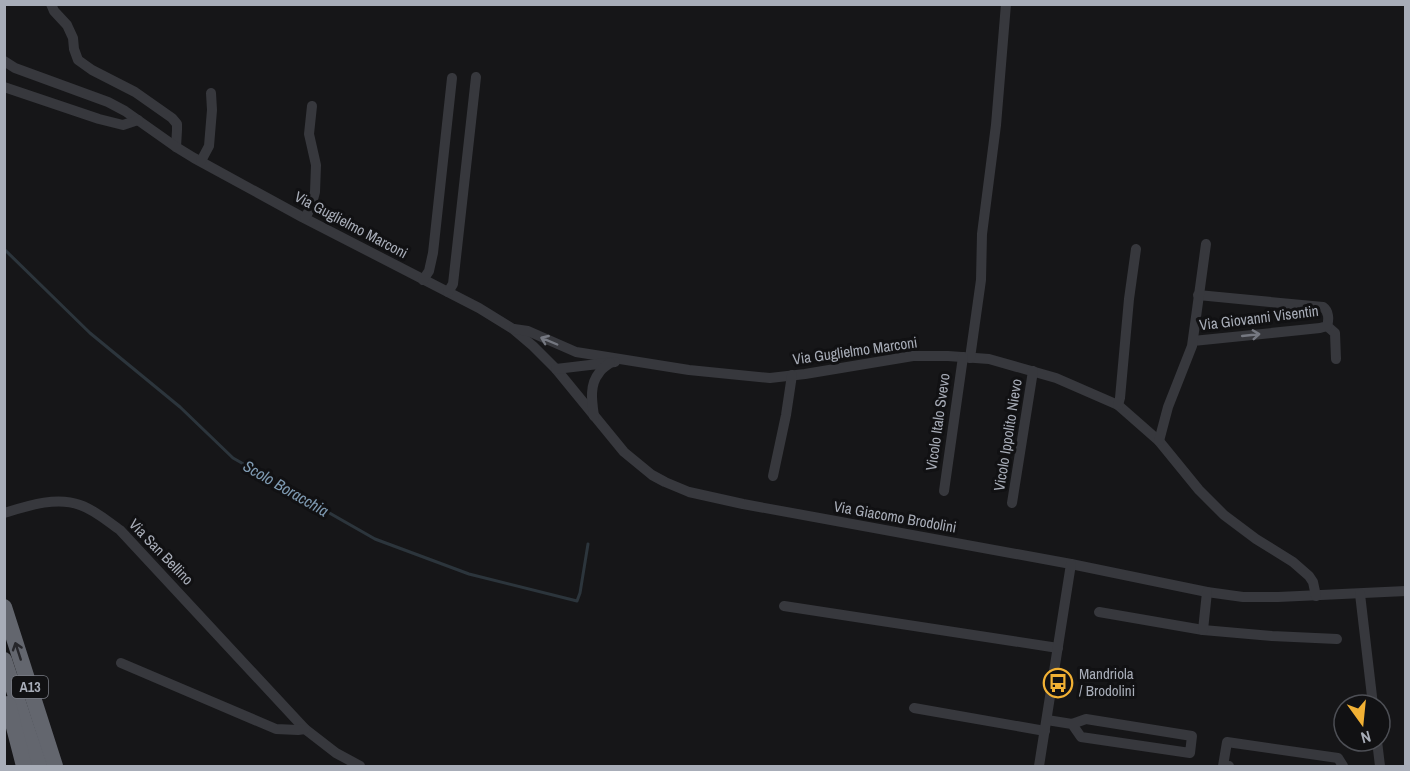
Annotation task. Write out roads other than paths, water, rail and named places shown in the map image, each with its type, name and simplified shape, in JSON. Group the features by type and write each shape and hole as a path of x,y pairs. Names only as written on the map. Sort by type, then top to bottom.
{"highway":[{"name":"A13","path":"4,607 55,766"},
{"name":"A13","path":"4,660 39,766"},
{"path":"4,692 24,766"}],"street":[{"path":"51,4 54,11 67,25 73,38 78,60 99,74 135,92 172,118 177,124 176,147"},
{"name":"Vicolo Italo Svevo","path":"944,491 981,280 982,234 996,125 1006,4"},
{"name":"Via Guglielmo Marconi","path":"4,61 15,68 108,102 201,161 479,308 513,329 555,368 625,360"},
{"path":"448,292 453,284 476,77"},
{"path":"423,279 429,271 433,253 452,78"},
{"path":"4,87 99,119 123,124 138,120"},
{"path":"201,161 209,146 211,93"},
{"path":"305,218 315,192 316,165 309,135 312,106"},
{"name":"Via Giovanni Visentin","path":"1159,441 1168,407 1192,346 1206,244"},
{"path":"1118,405 1136,249"},
{"name":"Via Giovanni Visentin","path":"1192,341 1327,326 1328,322 1327,312 1323,307 1198,295"},
{"path":"1327,326 1335,333 1336,359"},
{"name":"Via Guglielmo Marconi","path":"513,329 528,332 576,352 689,370 759,377 771,378 914,356 989,359 1056,378 1118,405 1159,441 1199,490 1224,515 1256,539 1293,562 1309,576 1316,596"},
{"path":"555,368 559,358 576,352"},
{"path":"594,416 591,397 597,374 610,363"},
{"name":"Via Giacomo Brodolini","path":"555,368 624,452 665,482 689,492 1208,592 1243,597 1316,596"},
{"name":"Vicolo Ippolito Nievo","path":"1012,503 1033,371"},
{"path":"773,476 792,375"},
{"name":"Via San Bellino","path":"10,512 36,504 58,501 78,504 96,513 120,530 305,729"},
{"path":"1039,766 1071,564"},
{"path":"1316,596 1406,591"},
{"path":"1203,630 1208,592"},
{"path":"1360,594 1372,693"},
{"path":"784,606 1058,648"},
{"path":"1099,612 1203,630 1336,639"},
{"path":"121,663 276,729 305,729 336,753 360,766"},
{"path":"914,708 1046,726 1072,724 1086,719 1192,736 1190,753 1081,737 1072,724"},
{"path":"1229,766 1223,766 1227,742 1338,759 1343,766"}],"waterway":[{"name":"Scolo Boracchia","path":"4,249 90,333 180,407 233,458 375,539 469,574 577,601 588,544"}],"place":[{"name":"Mandriola / Brodolini","path":"1058,683"}]}
